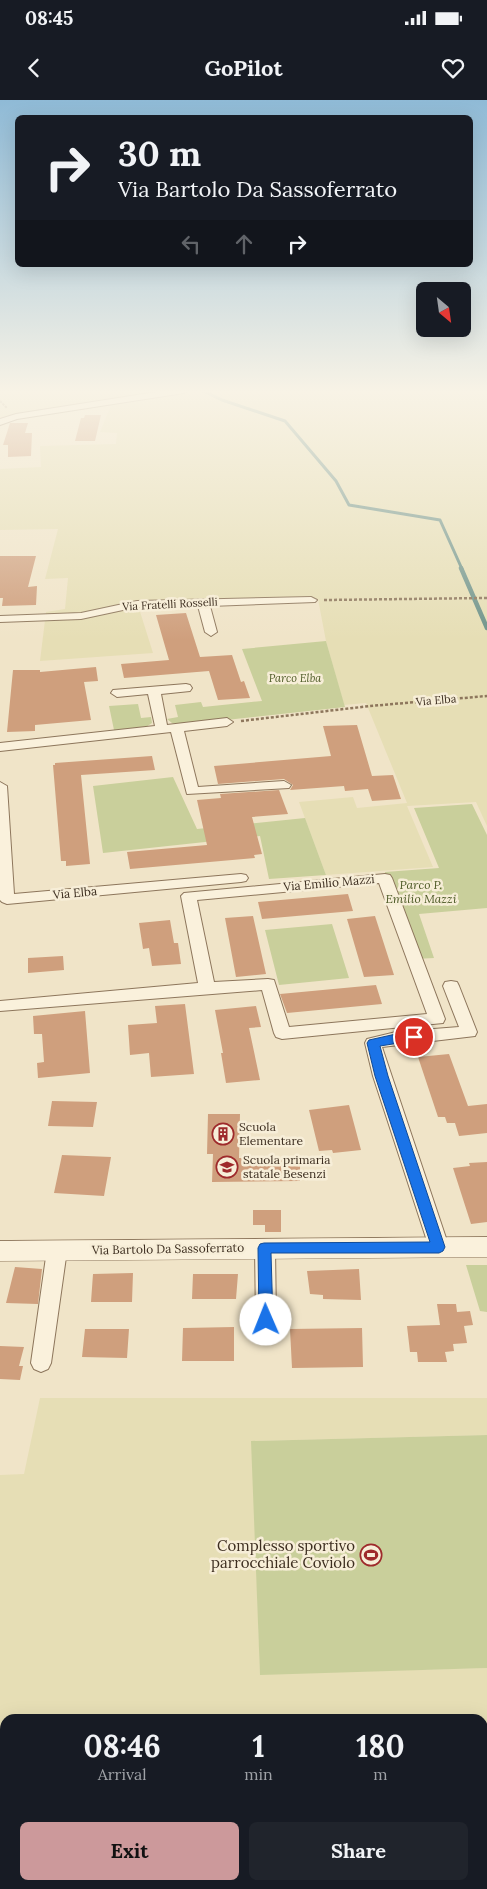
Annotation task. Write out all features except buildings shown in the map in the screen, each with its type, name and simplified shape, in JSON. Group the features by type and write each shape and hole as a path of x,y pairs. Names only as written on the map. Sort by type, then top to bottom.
{"street":[{"name":"Via Fratelli Rosselli","path":"0,619 81,616 137,604 311,600"},
{"path":"203,602 211,632"},
{"path":"81,603 81,616"},
{"path":"117,693 186,688"},
{"path":"154,691 162,730"},
{"path":"0,747 227,722"},
{"path":"177,728 192,791 284,785"},
{"name":"Via Elba","path":"1,796 8,898 241,878"},
{"name":"Via Emilio Mazzi","path":"0,1006 268,984 282,1033 438,1019 385,878 189,896 207,988"},
{"path":"439,1247 382,1076 373,1043 396,1038 469,1032 451,986"},
{"name":"Via Bartolo Da Sassoferrato","path":"0,1250 487,1247"},
{"path":"264,1248 266,1320"},
{"path":"41,1363 57,1250"}],"path":[{"path":"311,600 487,598"},
{"name":"Via Elba","path":"227,722 487,696"}],"shaded area":[{"path":"0,473 487,473 487,826 476,802 407,806 433,867 326,875 299,802 353,797 357,808 407,803 366,703 344,705 326,641 318,599 137,602 153,653 40,661 46,612 65,609 68,578 45,579 58,529 0,530"},
{"path":"40,1398 487,1398 487,1435 252,1441 260,1674 487,1668 487,1714 0,1714 0,1475 24,1474"}],"green space":[{"name":"Parco Elba","path":"326,641 345,707 180,725 172,723 167,719 178,717 175,705 201,702 203,707 262,701 242,649"},
{"path":"138,704 141,718 151,717 152,723 146,727 114,730 109,706"},
{"path":"173,777 197,829 305,818 326,875 269,879 260,836 103,853 93,786"},
{"name":"Parco P. Emilio Mazzi","path":"472,804 487,835 487,908 419,914 434,958 415,959 385,878 385,872 439,868 414,808"},
{"path":"332,924 349,978 279,985 265,930"},
{"path":"466,1265 487,1265 487,1312 480,1311"},
{"name":"Complesso sportivo parrocchiale Coviolo","path":"487,1435 487,1668 260,1675 251,1441"}],"waterway":[{"path":"330,473 336,481 349,505 440,520 462,569"},
{"path":"461,568 487,628"}],"place":[{"name":"Scuola Elementare","path":"223,1134"},
{"name":"Scuola primaria statale Besenzi","path":"227,1167"},
{"name":"Complesso sportivo parrocchiale Coviolo","path":"371,1555"}],"route":[{"path":"266,1320 264,1248 439,1247 382,1076 373,1043 396,1038 414,1037"}]}
